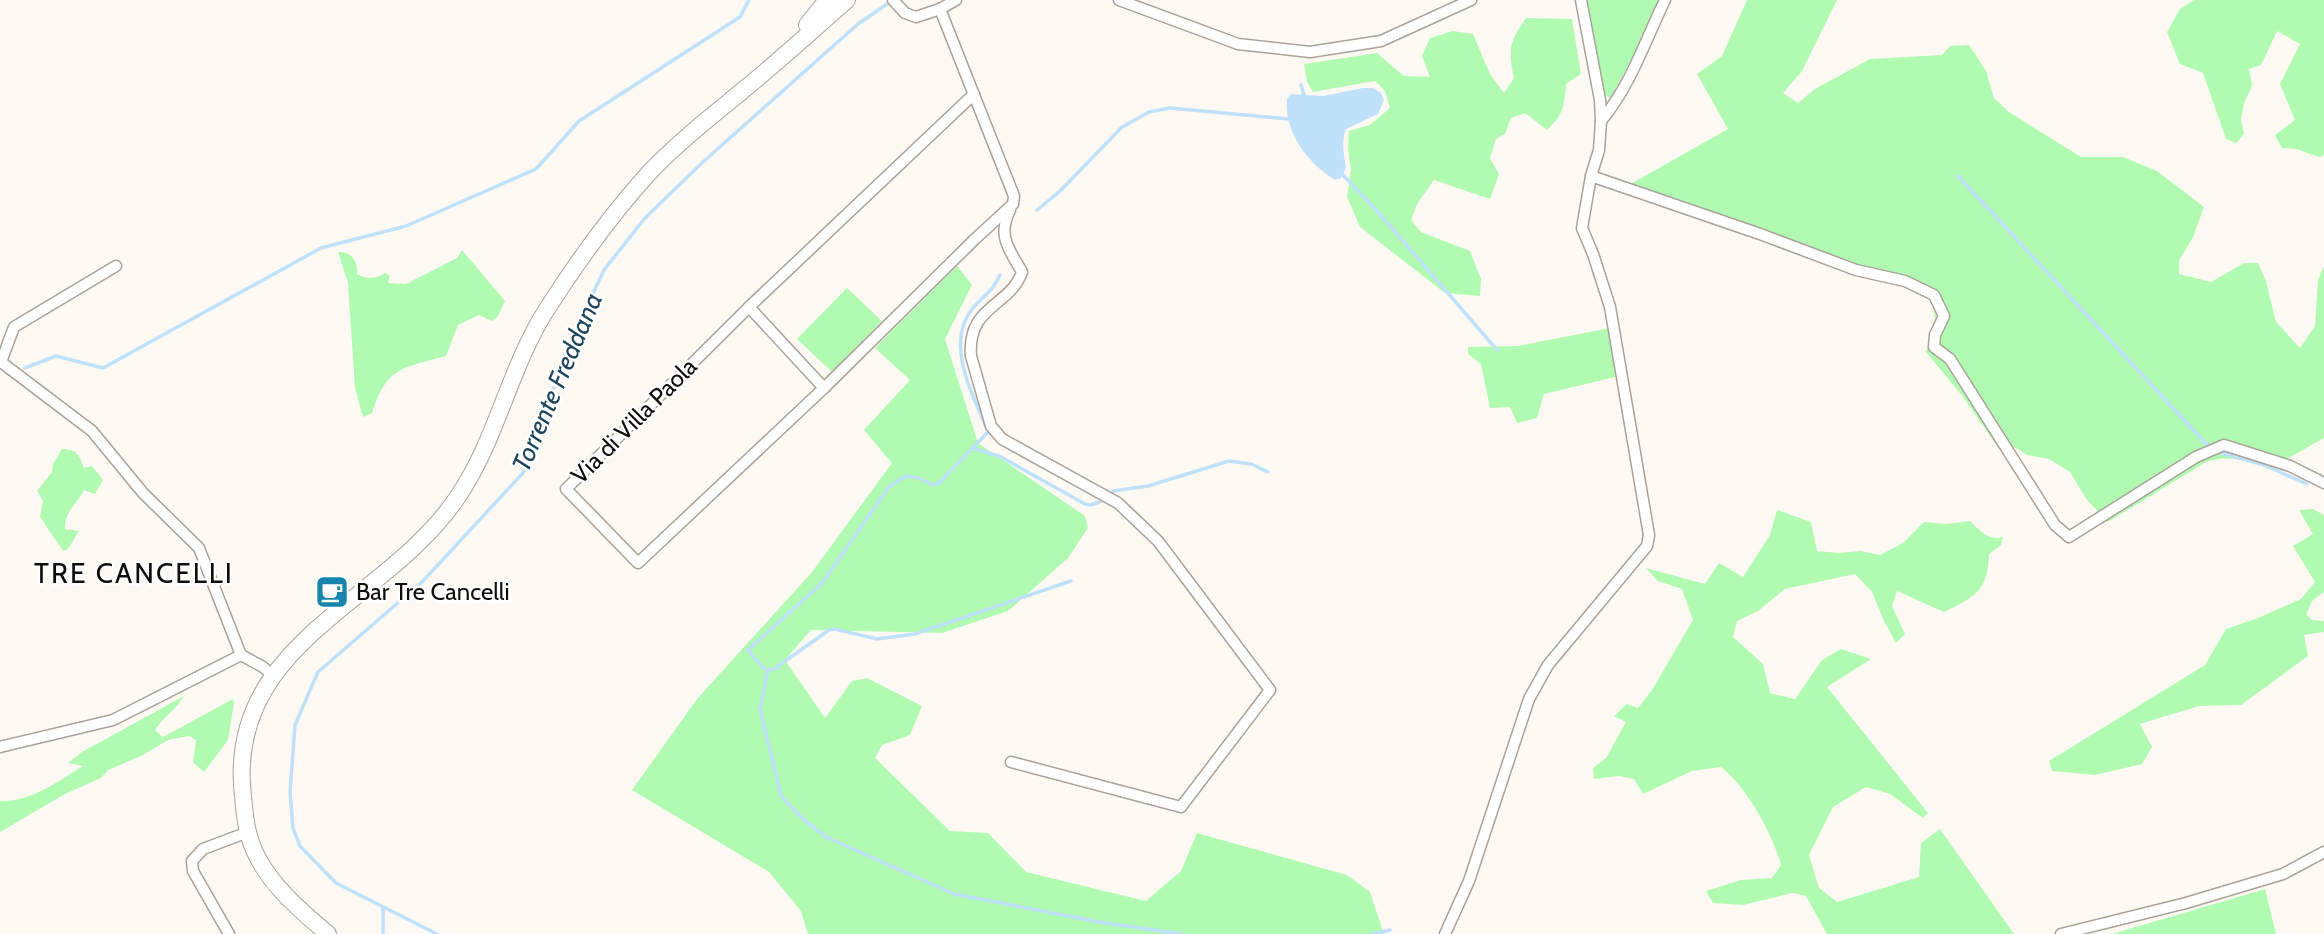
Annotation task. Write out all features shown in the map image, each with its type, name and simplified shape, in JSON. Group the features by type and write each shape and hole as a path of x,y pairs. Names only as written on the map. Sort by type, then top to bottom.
{"main road":[{"path":"778,60 827,0"},
{"path":"328,934 303,914 273,880 263,866 248,832 241,780 245,740 256,703 272,676 296,648 431,533 466,485 484,451 525,350 541,319 603,229 648,174 680,142 847,0"}],"street":[{"path":"893,0 905,13 916,17 956,0"},
{"path":"1119,0 1238,44 1310,52 1381,41 1471,0"},
{"path":"1445,934 1469,881 1529,699 1548,665 1647,546 1649,535 1610,307 1582,228 1591,176 1599,150 1601,121 1600,100 1581,0"},
{"path":"1601,121 1617,102 1633,73 1665,0"},
{"path":"940,9 1014,196 1003,234 1021,272 1018,282 981,315 970,343 991,426 1002,439 1118,503 1158,541 1270,690 1181,807 1011,762"},
{"name":"Via di Villa Paola","path":"974,94 749,307 566,488 638,563 824,388 1013,204"},
{"path":"1591,176 1856,270 1905,281 1934,295 1944,316 1935,335 1934,347 1950,359 2055,525 2069,537 2196,457 2224,445 2290,466 2324,483"},
{"path":"116,266 15,327 1,363 92,431 143,494 199,548 241,655 263,667 272,676"},
{"path":"749,307 824,388"},
{"path":"0,747 113,720 241,655"},
{"path":"229,934 193,871 192,861 203,849 248,832"},
{"path":"2061,934 2186,903 2283,874 2324,852"}],"green space":[{"path":"1583,0 1661,0 1610,98 1604,94"},
{"path":"1747,0 1837,0 1802,71 1783,93 1798,103 1815,89 1870,59 1942,55 1950,46 1969,45 1986,71 1994,98 2009,112 2081,157 2123,157 2157,171 2204,207 2193,237 2179,261 2179,274 2211,282 2244,263 2258,263 2266,281 2276,322 2300,348 2315,326 2318,280 2324,266 2324,438 2271,468 2231,459 2206,462 2108,522 2087,500 2070,472 2049,459 2027,455 2011,445 2001,452 1963,397 1926,352 1935,318 1931,299 1911,288 1627,186 1728,129 1697,74 1722,56"},
{"path":"2194,0 2324,0 2324,155 2319,157 2296,149 2282,148 2275,135 2295,120 2280,84 2300,44 2277,31 2261,65 2249,69 2252,86 2244,103 2241,120 2244,134 2236,143 2226,139 2203,73 2180,64 2167,32 2180,9"},
{"path":"1526,18 1572,19 1581,74 1566,84 1562,109 1547,130 1525,113 1511,118 1505,134 1496,139 1490,158 1499,174 1490,199 1434,180 1417,204 1411,220 1421,232 1470,251 1481,279 1480,296 1445,293 1360,227 1347,197 1351,170 1349,131 1370,125 1390,108 1385,91 1375,81 1313,92 1307,82 1304,64 1377,53 1404,76 1430,77 1422,56 1430,38 1453,31 1473,34 1490,74 1504,93 1514,78 1511,46"},
{"path":"462,250 505,301 498,316 492,321 479,315 458,325 446,356 399,371 384,386 372,413 363,417 355,388 348,283 338,252 353,258 357,274 361,276 371,278 385,273 390,276 388,283 406,284 457,258"},
{"path":"957,266 972,285 945,339 978,443 1085,516 1088,528 1068,558 1008,611 942,633 811,630 785,660 825,718 852,681 867,678 922,706 910,735 882,745 875,758 950,831 988,833 1026,872 1146,901 1181,871 1197,833 1347,875 1370,892 1384,934 808,934 801,911 769,872 632,790 697,699 812,572 892,463 864,430 910,380 875,348"},
{"path":"847,288 882,321 832,372 797,339"},
{"path":"1610,328 1619,376 1544,394 1537,418 1517,423 1510,407 1490,408 1481,364 1468,354 1468,347 1518,346"},
{"path":"62,449 74,452 79,456 84,468 92,466 103,480 95,494 84,490 69,513 65,529 79,531 68,549 63,551 40,517 43,501 37,491 52,472 53,464"},
{"path":"2313,509 2324,515 2324,592 2312,601 2306,615 2313,620 2324,621 2324,632 2304,635 2308,656 2241,705 2199,706 2140,724 2152,747 2142,764 2095,775 2052,771 2049,761 2205,665 2226,629 2301,599 2315,582 2293,546 2313,534 2299,510"},
{"path":"1777,510 1811,522 1817,551 1861,551 1880,555 1903,543 1924,522 1947,524 1970,521 1989,536 2003,537 2001,545 1989,554 1986,577 1978,591 1955,607 1944,612 1897,591 1892,606 1905,634 1896,643 1872,592 1855,574 1785,589 1758,611 1737,621 1733,637 1763,664 1770,693 1795,699 1822,660 1841,649 1871,659 1827,687 1928,813 1923,818 1890,794 1866,787 1833,807 1809,855 1819,888 1837,902 1919,877 1921,843 1940,829 2014,934 1827,934 1806,896 1793,893 1743,905 1713,903 1706,891 1741,880 1772,878 1781,865 1757,812 1731,776 1721,767 1692,771 1643,794 1634,779 1619,776 1594,779 1593,768 1606,758 1626,722 1614,716 1627,704 1638,708 1652,690 1693,620 1682,589 1658,581 1646,568 1705,584 1719,563 1743,577 1770,535"},
{"path":"184,696 155,730 163,737 233,699 228,740 204,772 193,762 196,740 189,736 168,740 143,755 108,770 101,778 65,794 0,832 0,801 33,795 53,784 83,766 68,763 82,752"},
{"path":"2265,889 2276,934 2112,934"}],"water":[{"path":"1373,88 1381,93 1384,100 1378,114 1346,129 1343,143 1346,168 1341,178 1335,180 1316,165 1300,146 1289,124 1287,99 1291,94 1323,96"}],"waterway":[{"path":"25,368 56,356 103,368 321,248 406,226 536,169 579,121 740,17 749,0"},
{"name":"Torrente Freddana","path":"437,934 336,883 300,846 293,828 290,792 295,725 318,672 422,582 523,473 543,424 562,361 604,270 645,218 704,161 858,24 890,2"},
{"path":"1301,85 1304,95"},
{"path":"1037,210 1060,191 1122,127 1149,112 1170,108 1289,119"},
{"path":"1343,175 1497,350"},
{"path":"1958,176 2210,448"},
{"path":"768,670 762,667 748,650 822,583 889,487 906,476 934,485 939,483 988,432 965,375 960,345 967,317 1000,275"},
{"path":"973,448 1001,457 1085,504 1100,502"},
{"path":"2218,452 2264,465 2307,484"},
{"path":"1113,491 1148,486 1229,461 1251,464 1268,472"},
{"path":"768,670 774,669 829,630 877,639 915,634 1071,581"},
{"path":"768,670 760,709 781,796 803,819 826,837 954,894 1105,923 1182,934"},
{"path":"383,908 383,934"},
{"path":"1372,934 1390,930"}],"place":[{"name":"Bar Tre Cancelli","path":"332,592"}],"district":[{"name":"TRE CANCELLI","path":"134,573"}]}
